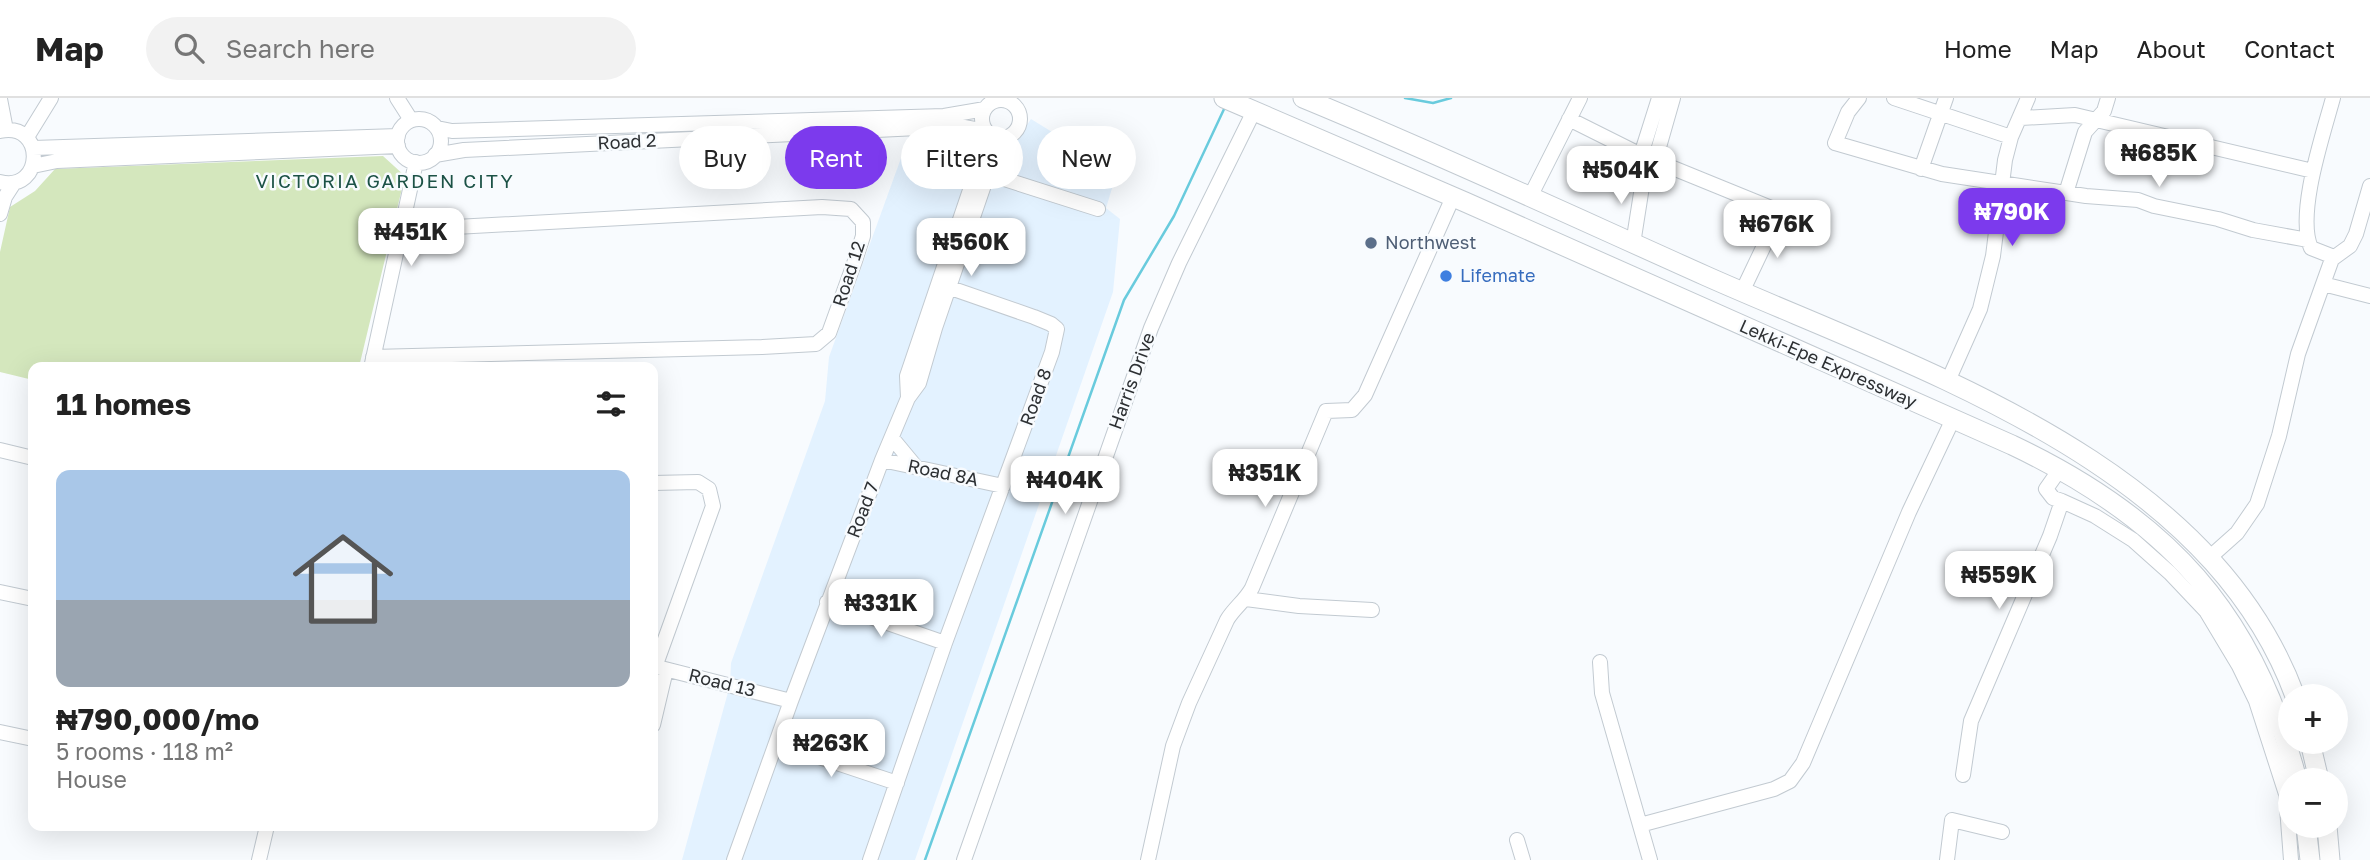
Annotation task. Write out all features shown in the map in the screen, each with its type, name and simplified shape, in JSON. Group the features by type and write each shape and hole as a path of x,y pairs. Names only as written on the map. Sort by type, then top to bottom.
{"highway":[{"name":"Lekki-Epe Expressway","path":"1303,98 1429,150 1742,292 1948,381 2046,434 2132,488 2162,512 2209,558 2261,628 2289,684"},
{"name":"Lekki-Epe Expressway","path":"1239,105 1454,197 2060,469 2125,510 2181,560 2211,593 2250,652 2271,695 2294,768"},
{"path":"2035,456 2046,434"},
{"path":"2307,838 2310,860"},
{"path":"2328,838 2330,860"}],"street":[{"path":"33,166 30,143 51,98"},
{"path":"397,98 411,120"},
{"path":"1530,197 1580,98"},
{"path":"1633,243 1659,98"},
{"path":"1648,158 1673,98"},
{"path":"1859,98 1847,112 1835,143 1921,169 2003,185 2138,200 2253,230 2308,240"},
{"path":"1895,98 2011,137"},
{"path":"1921,169 1946,98"},
{"path":"1948,381 1980,309 1993,256 2011,137 2028,98"},
{"path":"2066,192 2085,132 2104,111 2108,98"},
{"path":"2333,98 2313,171 2305,235 2311,248 2334,257"},
{"path":"0,99 3,130 15,131 30,143 185,150"},
{"path":"984,126 982,120 994,102 1016,102 1019,126"},
{"name":"Road 2","path":"437,128 452,131 944,116 994,102"},
{"name":"Harris Drive","path":"964,860 1151,328 1179,263 1239,105"},
{"path":"2021,118 2075,115 2313,171"},
{"path":"1569,119 1648,158 1780,212 1801,225"},
{"path":"411,120 425,120 437,128 441,141 435,155 423,162 403,156 398,141 400,129 411,120"},
{"name":"Road 2","path":"435,155 464,150 901,129"},
{"path":"0,214 7,183 22,180 33,166 57,161 185,150 398,141"},
{"path":"372,362 416,162"},
{"path":"1023,185 1098,209"},
{"path":"2209,558 2237,533 2257,504 2279,436 2298,354 2328,265 2334,257 2350,246 2370,186"},
{"name":"Road 7","path":"734,860 882,460 908,398 919,383 930,326 977,189"},
{"path":"1148,860 1173,746 1189,703 1227,620 1231,612 1246,599 1326,411 1352,410 1365,395 1454,197"},
{"name":"Road 12","path":"397,362 816,344 830,332 863,236 863,222 851,209 822,207 401,230"},
{"path":"1742,292 1780,212"},
{"path":"2323,284 2370,296"},
{"name":"Road 8","path":"870,860 945,643 1052,352 1056,329 1034,317 944,286"},
{"path":"1640,825 1774,789 1790,781 1803,763 1909,512 1953,419"},
{"path":"892,439 916,467"},
{"path":"0,450 28,457"},
{"name":"Road 8A","path":"882,460 1003,486"},
{"path":"2060,469 2046,489 2053,498 2095,516 2133,540 2170,573 2206,611 2239,666 2256,701 2286,794 2291,860"},
{"path":"658,482 698,482 709,489 713,506 658,668"},
{"path":"1963,775 1971,721 2050,536 2062,501"},
{"path":"0,592 28,598"},
{"path":"1246,599 1298,606 1372,610"},
{"path":"827,603 945,643"},
{"path":"1600,662 1602,693 1650,860"},
{"name":"Road 13","path":"658,668 791,701"},
{"path":"0,732 28,738"},
{"path":"777,743 897,783"},
{"path":"1947,860 1952,820 2002,832"},
{"path":"259,860 266,831"},
{"path":"1517,840 1523,860"}],"shaded area":[{"path":"1031,119 1042,126 1037,126 1037,189 1112,189 1106,208 1120,219 1113,292 915,860 682,860 730,685 731,663 825,401 829,357 901,158 901,189 1023,189 1023,131"}],"green space":[{"path":"383,156 405,176 360,362 28,362 28,379 0,372 0,252 10,207 35,191 55,169"}],"waterway":[{"path":"1405,98 1433,103 1451,98"},
{"path":"925,860 1124,300 1174,216 1225,107"}],"place":[{"name":"Northwest","path":"1371,243"},
{"name":"Lifemate","path":"1446,276"}],"district":[{"name":"VICTORIA GARDEN CITY","path":"385,181"}]}
